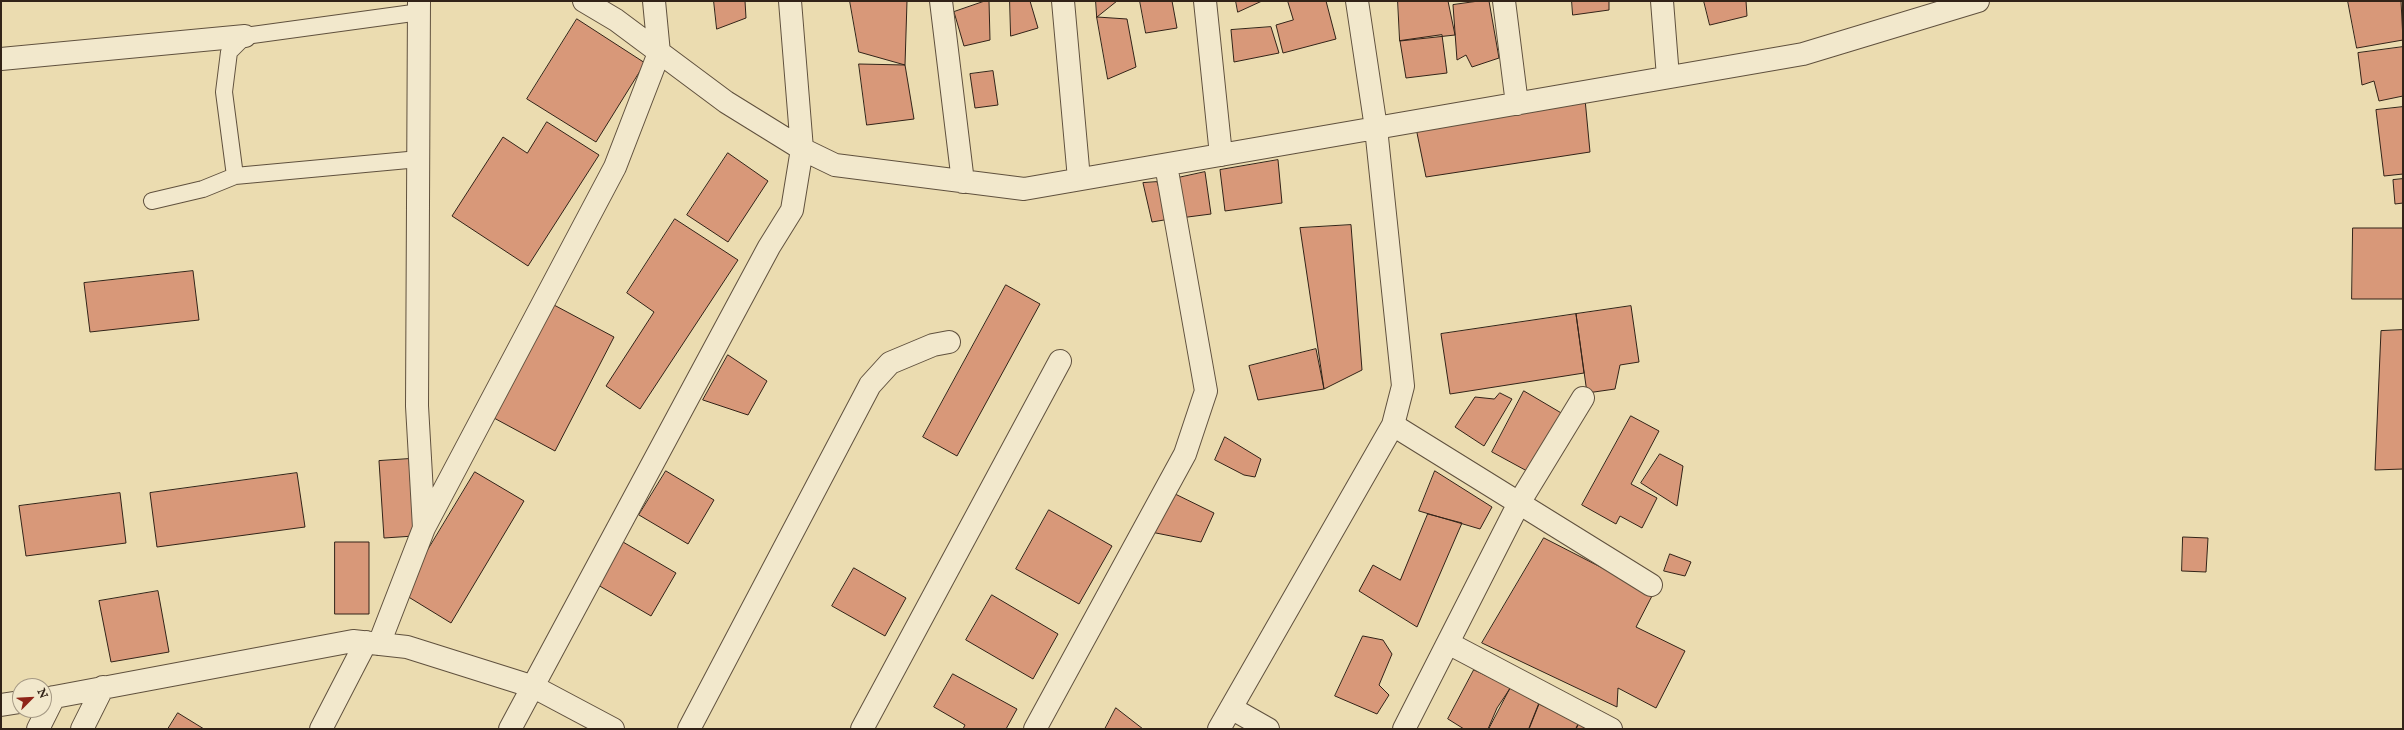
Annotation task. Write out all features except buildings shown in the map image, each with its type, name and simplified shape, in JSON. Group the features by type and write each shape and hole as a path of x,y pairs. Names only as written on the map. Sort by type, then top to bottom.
{"street":[{"path":"584,1 616,20 726,102 802,150 835,165 1024,189 1803,54 1978,1"},
{"path":"321,729 373,643 424,528 616,167 659,53 654,1"},
{"path":"510,729 534,687 769,247 792,210 802,150 790,1"},
{"path":"941,1 963,182"},
{"path":"1063,1 1079,179"},
{"path":"1205,1 1221,155"},
{"path":"1219,729 1393,425 1402,386 1376,128 1357,1"},
{"path":"1504,1 1517,104"},
{"path":"1662,1 1668,77"},
{"path":"420,6 417,406 424,528"},
{"path":"1,59 245,36"},
{"path":"1035,729 1185,454 1206,391 1166,164"},
{"path":"689,729 870,385 890,363 933,345 949,342"},
{"path":"862,729 1060,361"},
{"path":"1404,729 1519,503 1583,398"},
{"path":"1393,425 1650,585"},
{"path":"52,697 353,641 407,647 534,687 613,729"},
{"path":"1448,643 1611,729"},
{"path":"82,729 103,687"},
{"path":"1,705 12,703"},
{"path":"1231,708 1268,729"},
{"path":"38,729 42,718"}],"lane":[{"path":"235,176 224,92 229,52 245,36 420,6"},
{"path":"152,200 203,189 235,176 419,159"}]}
